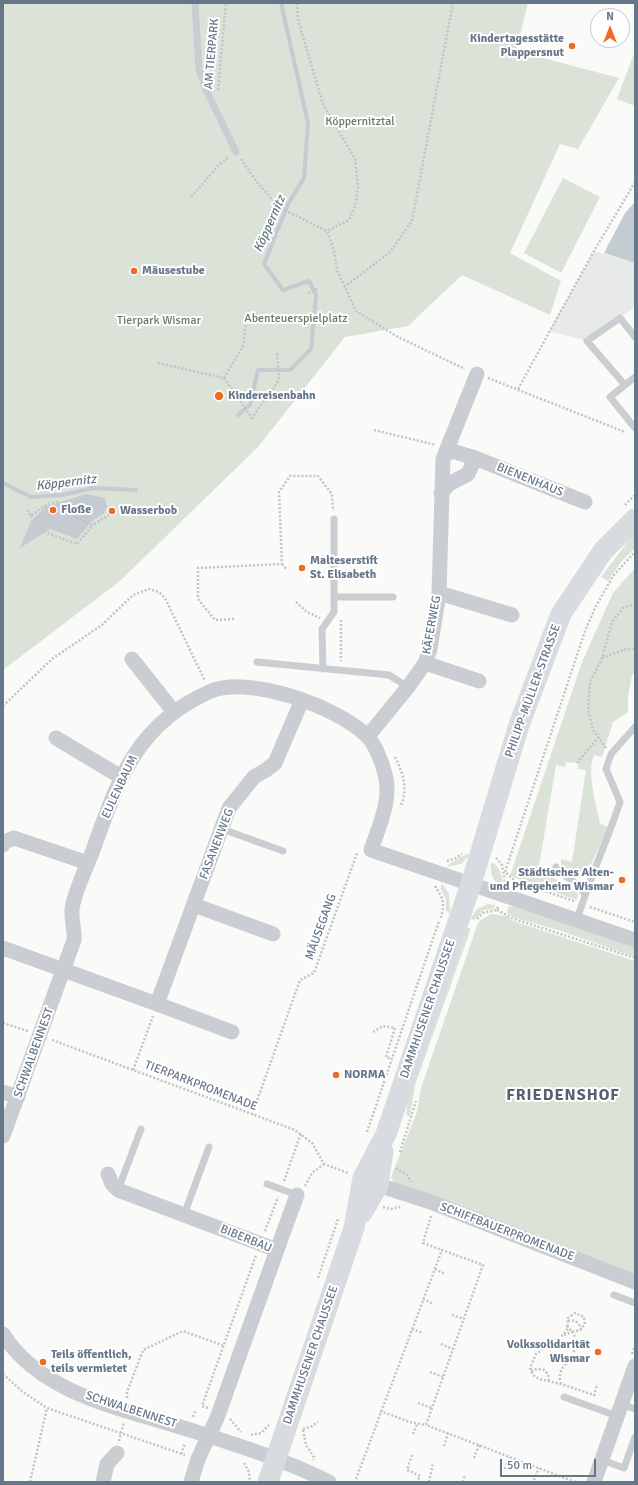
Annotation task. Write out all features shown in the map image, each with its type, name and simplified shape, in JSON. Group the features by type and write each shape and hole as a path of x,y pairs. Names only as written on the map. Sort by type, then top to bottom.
{"street":[{"name":"KÄFERWEG","path":"368,736 408,687 425,663 430,649 439,593 442,463 477,374"},
{"path":"441,493 449,484 468,474 475,458 458,452 446,451"},
{"name":"BIENENHAUS","path":"475,458 585,502"},
{"name":"PHILIPP-MÜLLER-STRASSE","path":"471,884 519,725 560,614 603,550 635,519"},
{"path":"439,593 512,615"},
{"path":"132,659 174,712"},
{"path":"425,663 479,681"},
{"name":"EULENBAUM","path":"64,970 74,940 72,908 121,777 144,741 174,712 210,691 236,688 263,689 302,700 337,716 368,736"},
{"name":"FASANENWEG","path":"157,1004 229,808 254,777 266,770 275,762 302,700"},
{"path":"368,736 385,774 387,794 384,813 371,850 635,940"},
{"path":"56,738 121,777"},
{"path":"3,845 4,842 14,838 88,864"},
{"name":"DAMMHUSENER CHAUSSEE","path":"268,1482 354,1228 376,1184 386,1134 471,884"},
{"path":"194,905 274,934"},
{"path":"3,948 232,1032"},
{"name":"SCHWALBENNEST","path":"3,1136 64,970"},
{"path":"3,1092 18,1097"},
{"path":"108,1174 112,1184 118,1190"},
{"name":"SCHIFFBAUERPROMENADE","path":"376,1184 428,1201 635,1282"},
{"name":"BIBERBAU","path":"118,1190 277,1250 241,1353 219,1412 198,1459 191,1482"},
{"path":"277,1250 297,1195"},
{"name":"SCHWALBENNEST","path":"3,1334 20,1357 52,1381 70,1390 276,1459 308,1471 329,1482"},
{"path":"594,1482 602,1460 625,1410 635,1366"},
{"path":"103,1482 107,1464 117,1453"}],"lane":[{"path":"195,3 199,70 207,92 216,107 236,152"},
{"path":"625,385 587,341 620,318 635,337"},
{"path":"635,377 610,398 635,428"},
{"path":"323,669 322,629 334,612 337,597 334,519"},
{"path":"337,597 393,597"},
{"path":"257,662 389,675 408,687"},
{"path":"577,920 585,894 608,840 620,802 606,769 611,754 635,727"},
{"path":"222,829 283,851"},
{"path":"556,867 578,885 585,894"},
{"path":"118,1190 141,1129"},
{"path":"184,1215 209,1147"},
{"path":"267,1184 297,1195"},
{"path":"614,1295 635,1303"},
{"path":"564,1396 625,1410"},
{"path":"602,1460 624,1468 635,1437"}],"path":[{"name":"AM TIERPARK","path":"216,107 226,3"},
{"path":"296,3 298,20 323,104 355,159 358,187 355,206 349,220 327,231"},
{"path":"344,288 390,252 412,221 453,3"},
{"path":"191,197 219,165 236,152 256,182 280,208 327,231 334,251 337,270 344,288 356,311 398,337 477,374 628,433"},
{"path":"518,389 594,251 635,182"},
{"path":"308,293 317,289"},
{"path":"224,378 243,346 247,316 259,314"},
{"path":"158,363 224,378 252,418 279,380 277,353"},
{"path":"374,430 446,451"},
{"path":"287,570 282,564 278,492 290,476 318,476 332,494 334,519"},
{"path":"32,516 45,505 60,502 66,504 70,514 92,524"},
{"path":"27,510 47,533 77,544 92,524 110,514"},
{"path":"635,552 613,576 595,608 585,632 505,872 515,881 635,922"},
{"path":"234,619 215,620 198,599 198,568 282,564"},
{"path":"3,706 52,659 102,625 133,595 149,589 159,592 165,598 210,691"},
{"path":"337,597 341,670"},
{"path":"296,602 307,612 328,621"},
{"path":"611,754 593,730 588,710 590,682 602,658 612,622 623,608 635,604"},
{"path":"602,658 626,648 635,648"},
{"path":"577,763 598,738"},
{"path":"393,751 405,787 405,796 399,809"},
{"name":"MÄUSEGANG","path":"252,1115 300,980 314,973 360,846"},
{"path":"497,910 514,919 635,958"},
{"path":"133,1070 157,1004"},
{"name":"TIERPARKPROMENADE","path":"3,1023 301,1133 312,1142 324,1164"},
{"path":"373,1032 383,1026 395,1028 386,1057 392,1060"},
{"path":"247,1435 238,1429 227,1416 202,1406 301,1133"},
{"path":"297,1195 306,1185 312,1173 324,1164 376,1184 380,1206"},
{"path":"426,1424 483,1266 423,1243 432,1217 428,1201"},
{"path":"356,1478 442,1250"},
{"path":"435,1269 445,1274"},
{"path":"423,1299 434,1304"},
{"path":"563,1336 567,1326 567,1321 571,1314 575,1313 582,1315 585,1320 575,1338"},
{"path":"452,1315 464,1319"},
{"path":"567,1321 573,1320 578,1323 580,1330"},
{"path":"561,1384 559,1378 560,1370 575,1352 575,1338 567,1326"},
{"path":"412,1329 423,1333"},
{"path":"580,1330 563,1336 536,1354 531,1363 531,1371 536,1377 594,1395 597,1384"},
{"path":"117,1453 127,1410 127,1392 143,1350 183,1331 241,1353"},
{"path":"441,1344 453,1349"},
{"path":"531,1371 537,1369 544,1370 548,1374 549,1381"},
{"path":"430,1372 443,1377"},
{"path":"3,1374 23,1392 47,1408 198,1459"},
{"path":"554,1382 559,1378"},
{"path":"418,1403 432,1408"},
{"path":"30,1482 47,1408"},
{"path":"380,1411 417,1424 426,1424 575,1482"},
{"path":"304,1422 306,1445 314,1457 308,1471"},
{"path":"413,1434 417,1424"},
{"path":"444,1446 448,1433"},
{"path":"474,1458 478,1445"},
{"path":"412,1455 407,1470 420,1476 417,1482"},
{"path":"505,1469 509,1457"},
{"path":"429,1482 433,1463"},
{"path":"534,1480 539,1468"},
{"path":"463,1482 465,1475"}],"shaded area":[{"path":"635,202 635,263 604,253 625,213"},
{"path":"594,251 635,263 635,307 587,341 549,331"},
{"path":"86,494 105,498 107,507 104,513 92,521 77,539 50,529 20,548 31,521 45,507"}],"green space":[{"path":"3,3 528,3 516,51 619,78 578,149 560,144 510,253 561,281 550,315 462,275 408,326 345,337 258,447 120,581 3,670"},
{"path":"635,51 635,106 617,99"},
{"path":"563,178 600,197 561,273 524,253"},
{"path":"635,532 635,548 620,563 608,581 601,577"},
{"path":"635,568 635,674 632,675 628,697 628,712 613,722 602,757 594,755 592,762 592,779 600,824 609,827 585,876 561,866 561,859 572,862 586,770 578,769 578,763 566,762 565,767 556,765 539,866 549,868 548,874 578,894 577,900 510,876 582,662 613,593"},
{"path":"467,854 470,855 461,864 447,867 452,862"},
{"path":"491,862 497,866 500,872 503,887 496,883 492,877"},
{"path":"441,883 449,893 450,914 446,910 446,899 441,890"},
{"path":"488,904 496,905 493,909 484,910 474,920 470,919 477,909"},
{"path":"512,906 635,946 635,957 558,930 515,918 507,913 508,907"},
{"path":"491,914 506,916 513,921 635,961 635,1276 394,1183 391,1177 417,1112 421,1088 478,923"},
{"path":"466,928 470,928 470,931 415,1085 410,1116 408,1116 406,1115 408,1100"}],"waterway":[{"name":"Köppernitz","path":"238,415 250,405 258,370 290,370 311,349 316,295 309,281 283,290 264,264 288,204 304,178 308,123 281,3"},
{"name":"Köppernitz","path":"3,483 31,497 62,495 93,488 136,490"}],"place":[{"name":"Kindertagesstätte Plappersnut","path":"572,46"},
{"name":"Mäusestube","path":"134,271"},
{"name":"Kindereisenbahn","path":"219,396"},
{"name":"Floße","path":"53,510"},
{"name":"Wasserbob","path":"112,511"},
{"name":"Malteserstift St. Elisabeth","path":"302,568"},
{"name":"Städtisches Alten- und Pflegeheim Wismar","path":"622,880"},
{"name":"NORMA","path":"336,1075"},
{"name":"Volkssolidarität Wismar","path":"598,1352"},
{"name":"Teils öffentlich, teils vermietet","path":"43,1362"}],"district":[{"name":"FRIEDENSHOF","path":"563,1096"}],"park label":[{"name":"Köppernitztal","path":"360,122"},
{"name":"Abenteuerspielplatz","path":"296,319"},
{"name":"Tierpark Wismar","path":"159,321"}]}
